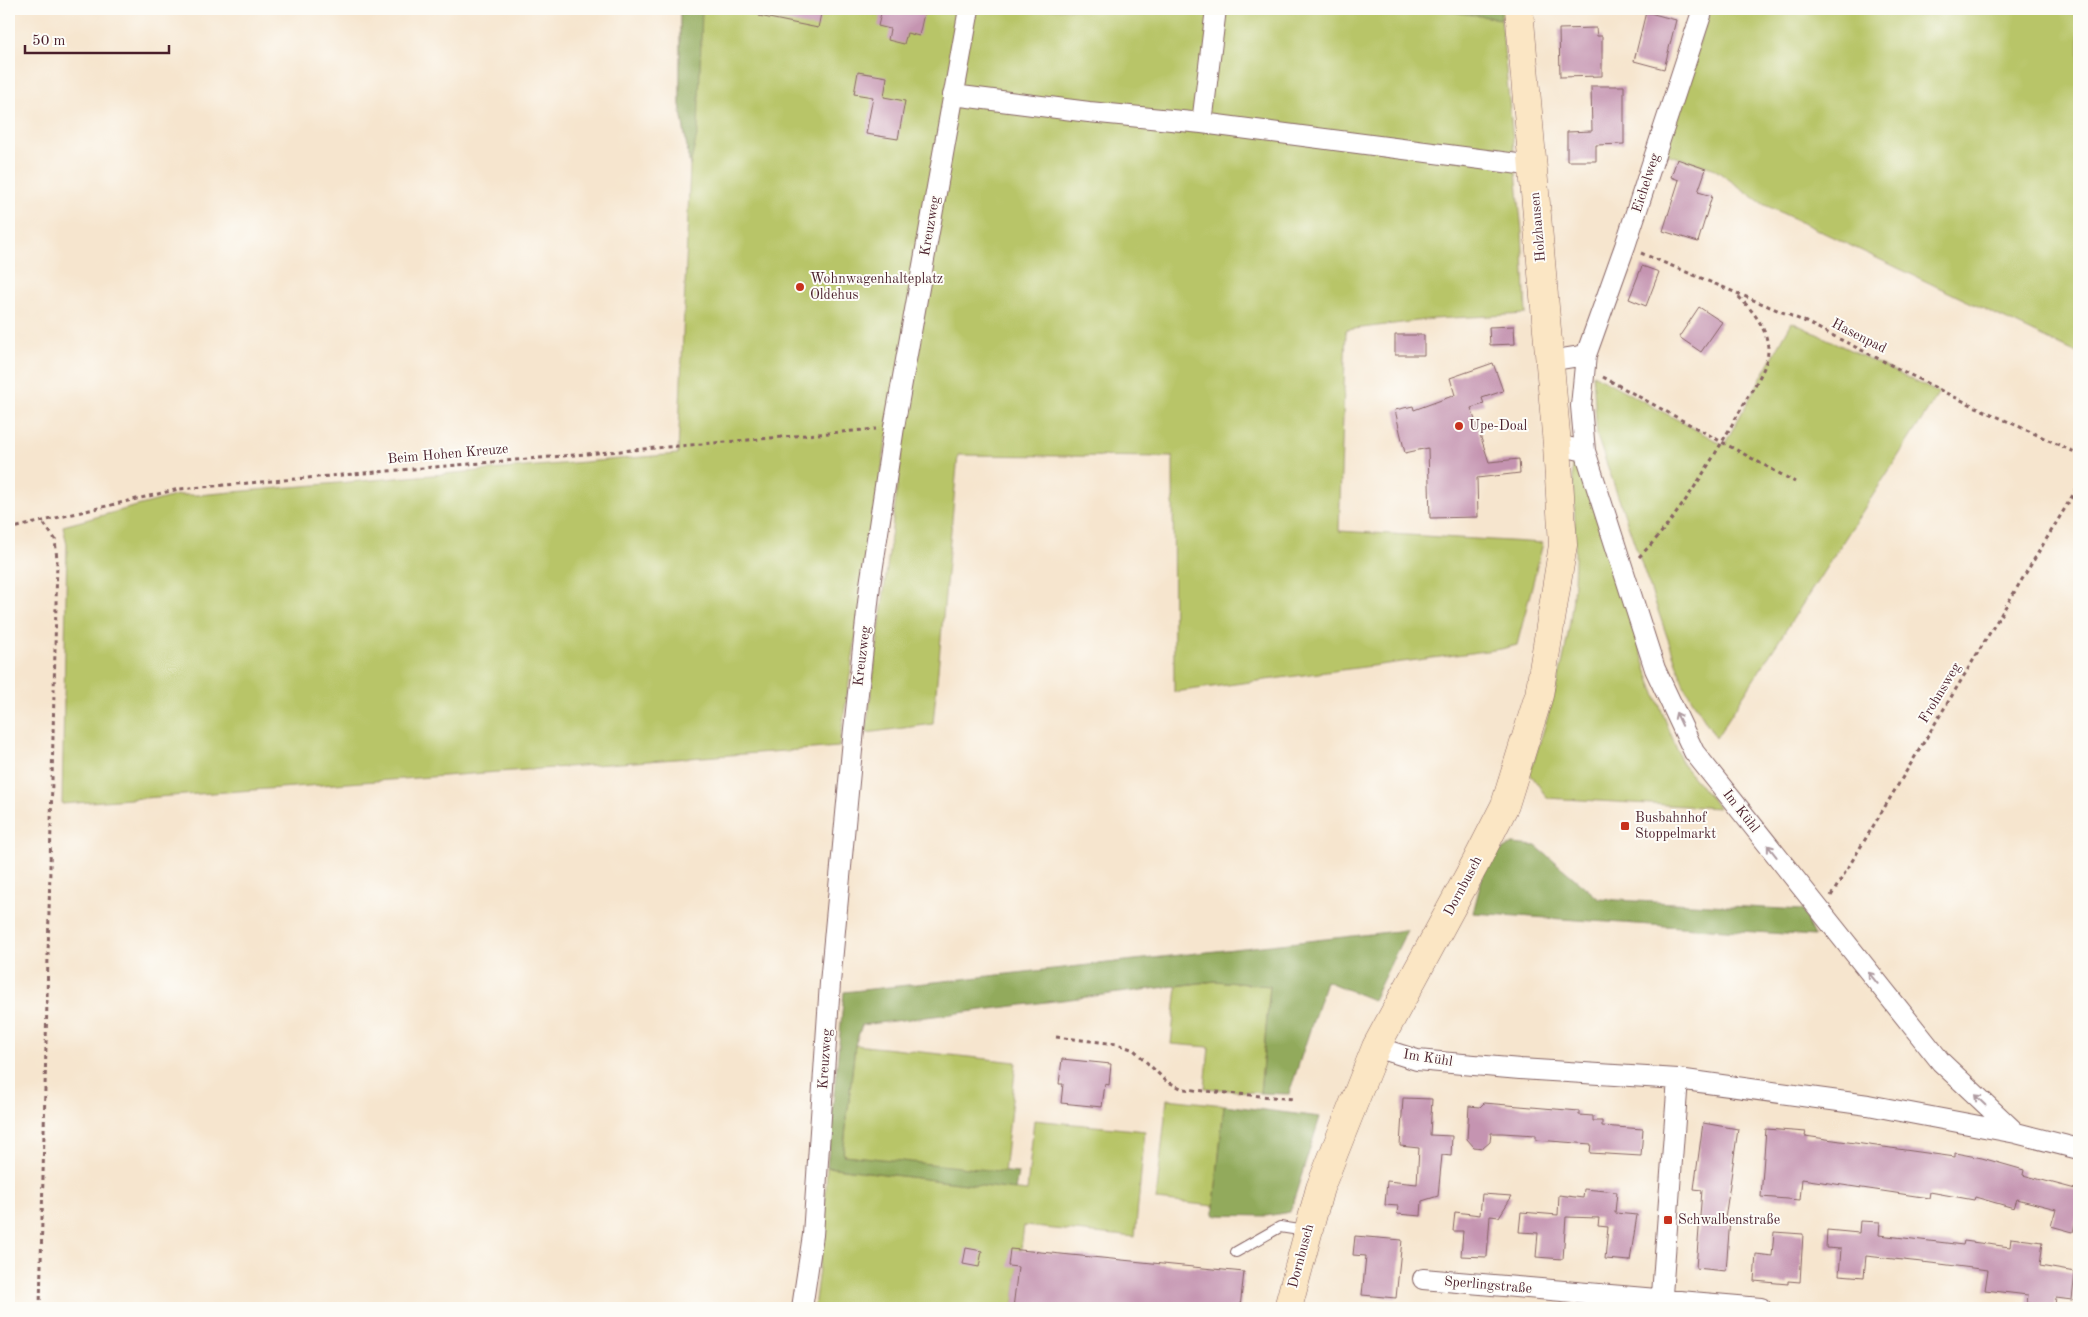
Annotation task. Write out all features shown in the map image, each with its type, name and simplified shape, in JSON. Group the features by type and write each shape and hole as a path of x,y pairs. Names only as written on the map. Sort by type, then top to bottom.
{"street":[{"name":"Kreuzweg","path":"802,1308 813,1235 830,983 854,729 870,585 894,427 969,9"},
{"path":"1202,123 1216,9"},
{"name":"Holzhausen","path":"1519,9 1557,445"},
{"name":"Eichelweg","path":"1585,451 1581,406 1585,361 1703,9"},
{"path":"953,95 1088,112 1202,123 1534,166"},
{"path":"1549,360 1585,361"},
{"path":"1557,445 1585,451"},
{"name":"Dornbusch","path":"1288,1308 1320,1188 1376,1047 1505,805 1539,695 1563,545 1557,445"},
{"name":"Im Kühl","path":"1585,451 1655,669 1694,752 1941,1062 2016,1133"},
{"name":"Im Kühl","path":"1376,1047 1418,1060 1520,1069 1678,1079 1868,1105 2016,1133 2079,1149"},
{"path":"1661,1304 1678,1079"},
{"name":"Sperlingstraße","path":"1423,1279 1661,1304 1761,1308"}],"lane":[{"path":"1236,1252 1280,1227 1308,1232"}],"path":[{"name":"Hasenpad","path":"1624,246 1806,322 1950,395 2079,454"},
{"path":"1624,572 1657,539 1689,496 1763,370 1768,352 1766,333 1750,308 1735,293"},
{"path":"1585,361 1795,482"},
{"name":"Beim Hohen Kreuze","path":"9,529 179,489 894,427"},
{"name":"Frohnsweg","path":"1821,913 2079,485"},
{"path":"40,1308 57,560 55,539 42,521"},
{"path":"1056,1037 1117,1044 1134,1050 1166,1081 1184,1089 1294,1099"}],"green space":[{"path":"680,9 1518,9 1501,19 1522,232 1526,314 1433,319 1346,330 1339,531 1543,543 1517,645 1501,649 1174,692 1173,457 958,455 933,724 866,733 904,434 887,436 839,747 62,804 67,545 63,526 178,495 198,495 678,454 690,166 680,104"},
{"path":"680,9 702,9 698,131 690,166 680,104"},
{"path":"1432,9 1500,9 1501,19"},
{"path":"1710,9 2079,9 2079,354 1763,204 1713,168 1663,153"},
{"path":"1792,322 1939,393 1716,738 1685,688 1597,436 1593,374 1724,445"},
{"path":"1572,460 1582,460 1650,681 1683,765 1719,808 1547,798 1530,773 1558,679 1573,601 1575,520"},
{"path":"1512,844 1536,846 1599,899 1802,910 1814,936 1473,913 1487,859"},
{"path":"1407,930 1373,1000 1326,981 1289,1094 1260,1093 1270,986 1215,981 862,1025 855,1045 843,1155 1018,1173 1015,1190 827,1167 844,992"},
{"path":"1215,981 1270,986 1260,1093 1205,1088 1209,1047 1171,1044 1177,986"},
{"path":"855,1045 1016,1062 1004,1173 843,1155"},
{"path":"1167,1099 1224,1105 1214,1206 1156,1200"},
{"path":"1224,1105 1320,1117 1290,1212 1266,1216 1214,1215"},
{"path":"1034,1120 1145,1131 1135,1237 1024,1226 1013,1308 814,1308 824,1229 827,1167 1027,1191"}],"building":[{"path":"760,9 822,9 818,28 759,16"},
{"path":"882,9 925,9 919,36 907,33 904,44 888,40 890,29 878,26"},
{"path":"1646,12 1676,20 1664,69 1634,61"},
{"path":"1596,28 1597,36 1602,36 1602,76 1560,77 1559,29"},
{"path":"858,72 887,77 884,97 905,101 898,139 866,134 873,97 854,94"},
{"path":"1591,86 1624,86 1624,144 1596,145 1596,161 1567,161 1567,132 1592,131"},
{"path":"1677,159 1706,169 1698,192 1712,196 1698,242 1663,231 1679,180 1671,177"},
{"path":"1642,266 1659,272 1646,306 1629,299"},
{"path":"1699,307 1722,322 1701,352 1679,337"},
{"path":"1514,326 1515,344 1490,345 1489,327"},
{"path":"1395,335 1424,335 1424,355 1395,355"},
{"path":"1493,363 1503,391 1482,398 1484,404 1471,408 1489,462 1519,459 1520,473 1477,478 1478,517 1430,518 1428,448 1405,453 1395,410 1413,406 1414,410 1455,395 1450,378"},
{"path":"1062,1059 1111,1064 1109,1085 1105,1084 1102,1107 1061,1103 1063,1084 1059,1084"},
{"path":"1403,1098 1432,1099 1430,1135 1452,1136 1451,1156 1442,1155 1438,1196 1422,1201 1421,1216 1397,1214 1398,1206 1385,1205 1387,1181 1417,1184 1419,1148 1400,1146"},
{"path":"1484,1103 1579,1111 1579,1115 1593,1116 1593,1121 1602,1121 1602,1126 1643,1129 1641,1156 1590,1153 1591,1144 1536,1140 1536,1135 1502,1133 1491,1133 1490,1142 1483,1148 1474,1147 1467,1139 1469,1106 1480,1107"},
{"path":"1703,1123 1738,1129 1725,1219 1730,1219 1726,1271 1696,1268 1702,1190 1694,1189"},
{"path":"1766,1129 1806,1132 1805,1136 1955,1157 1955,1153 1982,1158 2024,1170 2023,1175 2079,1190 2079,1208 2073,1232 2051,1226 2056,1209 2017,1199 2014,1208 1975,1197 1974,1200 1930,1192 1929,1198 1802,1179 1800,1200 1761,1197"},
{"path":"1584,1189 1617,1192 1615,1213 1637,1215 1630,1261 1605,1259 1608,1227 1598,1226 1599,1218 1566,1217 1563,1259 1536,1257 1538,1233 1519,1232 1521,1212 1558,1215 1559,1195 1583,1198"},
{"path":"1482,1194 1512,1196 1499,1217 1490,1216 1487,1257 1461,1256 1463,1231 1453,1231 1455,1212 1480,1215"},
{"path":"1860,1221 1880,1222 1879,1235 1963,1245 1964,1241 2010,1247 2011,1238 2043,1242 2040,1266 2075,1272 2072,1300 2056,1298 2055,1306 2027,1303 2028,1295 1985,1290 1988,1270 1866,1256 1864,1277 1839,1275 1841,1249 1826,1248 1827,1230 1859,1233"},
{"path":"1774,1232 1803,1234 1800,1282 1788,1281 1788,1284 1754,1281 1756,1254 1772,1256"},
{"path":"1355,1236 1402,1240 1396,1298 1362,1295 1366,1256 1353,1255"},
{"path":"966,1248 982,1251 979,1267 963,1264"},
{"path":"1010,1249 1244,1272 1240,1308 1013,1308 1018,1267 1008,1266"}],"place":[{"name":"Wohnwagenhalteplatz Oldehus","path":"800,287"},
{"name":"Upe-Doal","path":"1459,426"},
{"name":"Busbahnhof Stoppelmarkt","path":"1625,826"},
{"name":"Schwalbenstraße","path":"1668,1220"}]}
